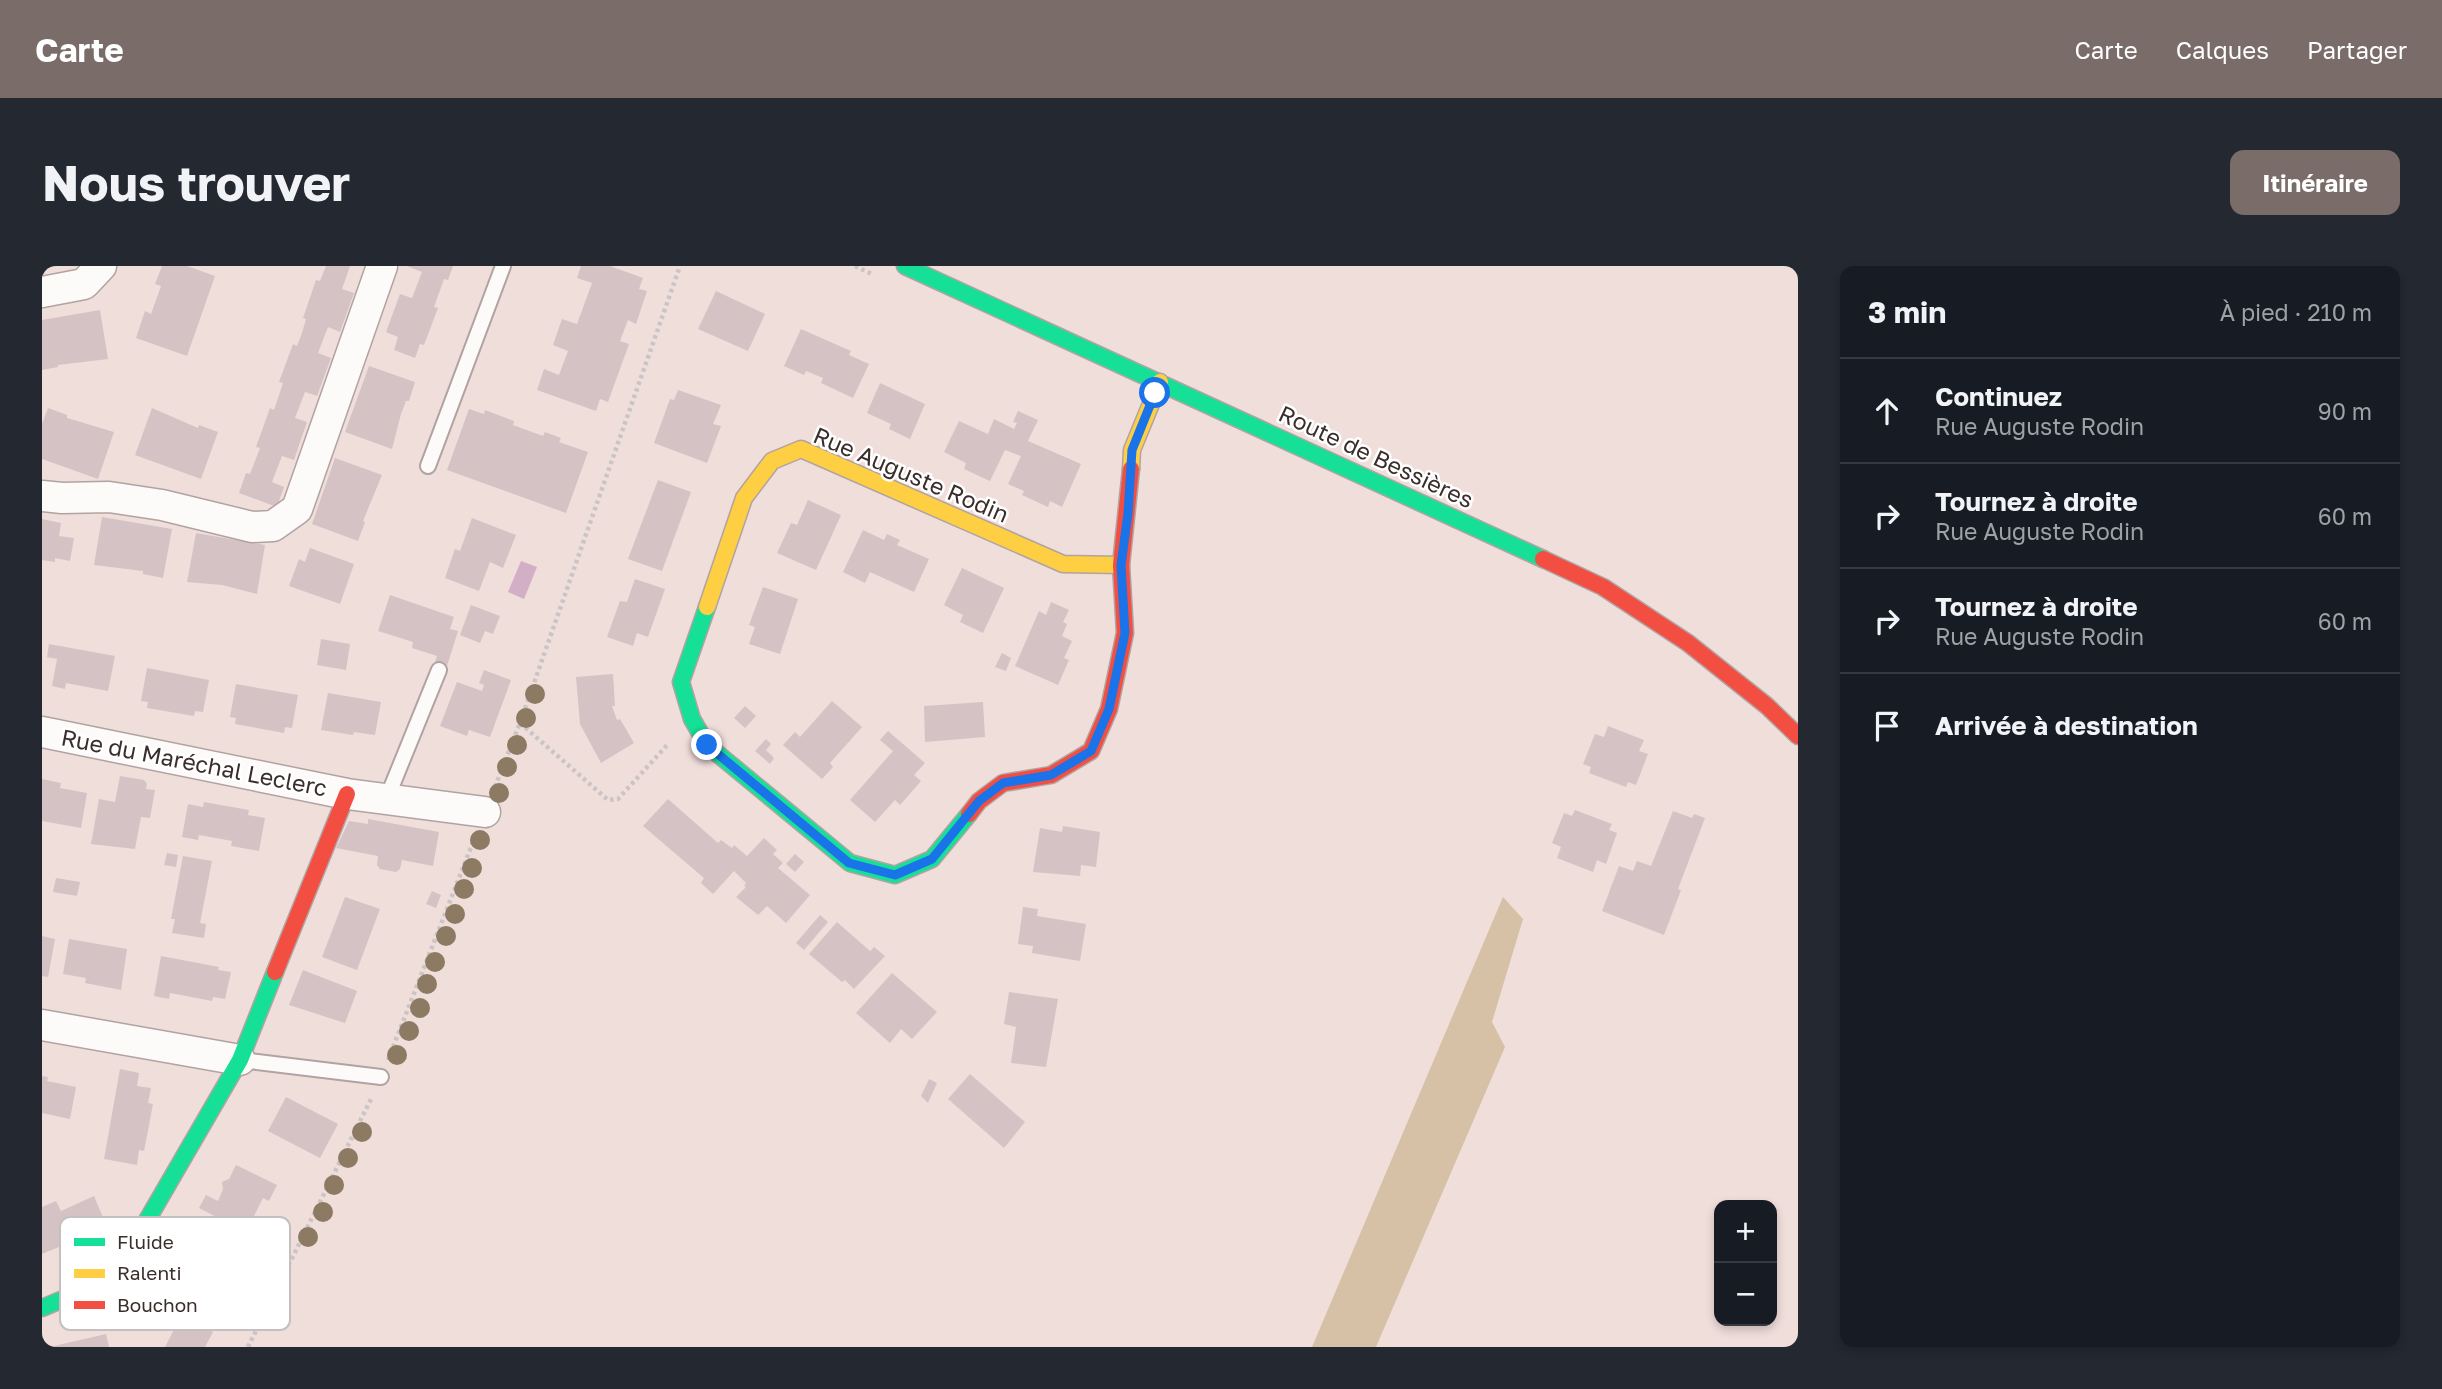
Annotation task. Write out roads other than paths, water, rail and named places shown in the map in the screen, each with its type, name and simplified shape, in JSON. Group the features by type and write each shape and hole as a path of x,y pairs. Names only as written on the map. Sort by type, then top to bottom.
{"street":[{"path":"42,292 84,284 101,266"},
{"path":"42,496 109,497 162,505 252,527 273,526 297,509 382,266"},
{"name":"Route de Bessières","path":"905,266 1603,587 1688,643 1767,706 1798,736"},
{"name":"Rue Auguste Rodin","path":"1121,565 1063,564 801,449 772,461 744,498 681,682 692,719 707,745 849,863 895,875 932,859 979,801 1003,783 1051,775 1091,751 1109,709 1125,633 1121,565 1132,450 1160,382"},
{"name":"Rue du Maréchal Leclerc","path":"42,732 347,794 485,812"},
{"path":"149,1217 240,1060 347,794"},
{"path":"42,1025 240,1060"},
{"path":"42,1308 60,1300"}],"lane":[{"path":"429,466 503,266"},
{"path":"387,798 439,670"},
{"path":"240,1060 382,1077"}]}
